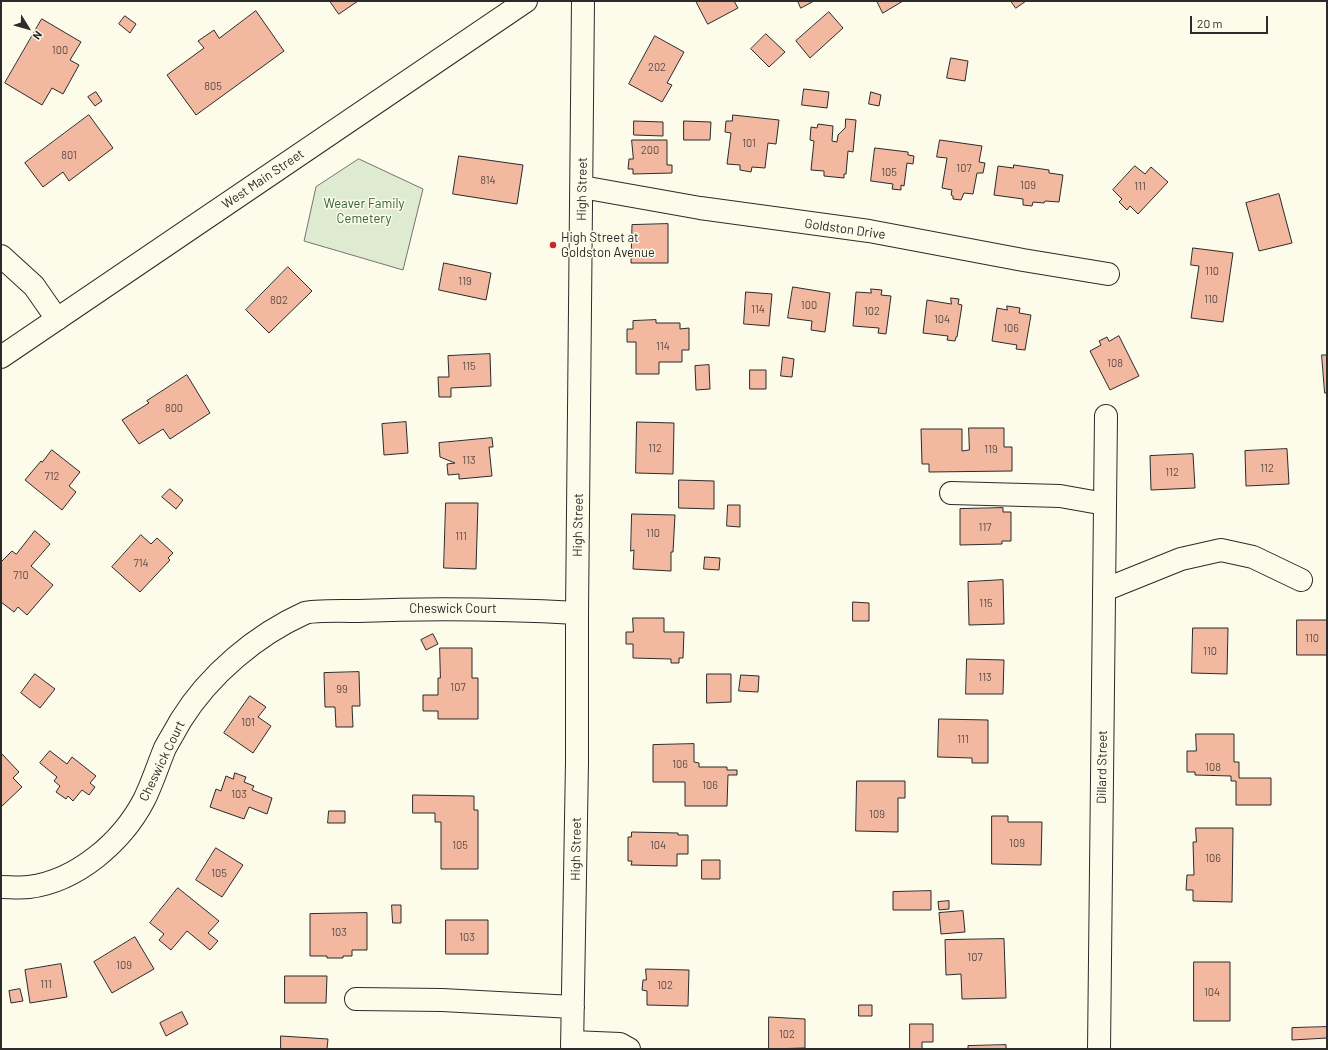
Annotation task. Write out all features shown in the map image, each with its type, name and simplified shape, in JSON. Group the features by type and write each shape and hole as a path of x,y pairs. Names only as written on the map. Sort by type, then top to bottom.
{"street":[{"name":"West Main Street","path":"1,357 526,1"},
{"name":"High Street","path":"572,1046 577,762 583,1"},
{"name":"Goldston Drive","path":"582,187 700,208 869,231 1023,260 1108,274"},
{"path":"1,256 34,286 57,319"},
{"name":"Dillard Street","path":"1099,1049 1106,416"},
{"path":"951,493 1060,496 1105,494"},
{"path":"1104,590 1181,559 1221,550 1253,557 1301,580"},
{"name":"Cheswick Court","path":"1,886 29,887 56,880 79,869 105,850 126,828 144,801 166,746 182,719 208,684 234,658 264,635 307,612 410,609 577,612"},
{"path":"356,999 442,1000 573,1007"},
{"path":"572,1046 620,1044 629,1049"}],"green space":[{"name":"Weaver Family Cemetery","path":"359,159 423,189 403,270 304,241 316,187"}],"building":[{"path":"330,1 358,1 339,14"},
{"path":"696,1 734,1 738,8 708,24"},
{"path":"798,1 814,1 801,8"},
{"path":"877,1 903,1 883,13"},
{"path":"1011,1 1026,1 1016,8"},
{"path":"256,11 284,51 196,115 167,75 204,48 198,41 214,30 219,38"},
{"path":"829,12 843,28 810,58 796,41"},
{"path":"125,16 136,24 130,33 119,24"},
{"path":"42,19 81,42 70,60 79,65 63,94 52,88 42,105 5,83"},
{"path":"766,34 785,52 769,67 751,49"},
{"path":"655,36 684,52 667,83 672,85 662,102 629,84"},
{"path":"951,58 968,61 965,81 947,78"},
{"path":"804,89 829,92 827,108 802,105"},
{"path":"96,92 102,101 95,106 88,97"},
{"path":"871,92 881,95 879,106 869,104"},
{"path":"89,115 113,148 69,181 63,172 43,187 25,163"},
{"path":"733,115 779,120 776,144 768,143 765,168 752,167 751,172 740,170 740,165 727,164 731,133 725,132 726,121 732,121"},
{"path":"846,119 856,120 853,152 848,151 846,174 844,174 844,178 824,176 824,171 811,170 814,141 810,140 811,127 817,128 818,124 833,126 832,141 837,142 838,135 845,128"},
{"path":"634,121 663,122 663,136 634,135"},
{"path":"684,121 711,122 710,140 684,140"},
{"path":"632,140 667,140 667,165 672,165 672,173 633,174 633,169 628,169 629,159 633,159"},
{"path":"940,140 982,146 979,162 985,163 983,173 977,173 973,194 964,193 961,200 953,199 953,196 951,195 952,190 942,188 947,158 937,157"},
{"path":"875,148 908,152 908,155 914,156 913,164 907,163 904,186 901,185 901,190 892,189 893,184 871,181"},
{"path":"459,156 523,165 517,204 453,194"},
{"path":"1014,165 1049,170 1049,173 1063,175 1059,202 1033,202 1032,206 1023,205 1023,199 994,195 998,166 1013,168"},
{"path":"1135,166 1145,174 1151,167 1168,182 1138,214 1130,206 1127,210 1119,202 1122,199 1113,190"},
{"path":"1279,194 1292,243 1259,251 1246,203"},
{"path":"668,224 668,263 631,263 632,225"},
{"path":"1193,248 1233,253 1223,322 1191,318 1199,266 1191,265"},
{"path":"444,263 491,273 486,300 439,290"},
{"path":"288,267 312,291 269,333 246,310"},
{"path":"793,287 830,293 825,332 811,330 812,321 788,318"},
{"path":"871,289 882,290 881,295 891,296 886,334 878,333 879,328 853,326 856,292 871,293"},
{"path":"746,292 772,294 769,326 744,324"},
{"path":"951,298 959,299 958,304 962,305 955,341 947,340 948,336 923,333 927,300 951,304"},
{"path":"1007,306 1020,308 1019,313 1031,315 1025,350 1016,349 1017,345 992,341 997,308 1007,310"},
{"path":"656,320 656,323 680,323 680,329 689,328 689,350 682,350 682,362 659,362 659,374 636,374 636,342 627,342 627,329 633,329 633,321"},
{"path":"1119,336 1139,376 1110,390 1090,351 1101,345 1099,341 1107,337 1109,341"},
{"path":"490,354 491,386 451,388 451,397 439,397 438,377 449,377 448,356"},
{"path":"1322,355 1327,355 1327,393 1325,393"},
{"path":"783,357 794,359 792,377 781,376"},
{"path":"709,365 710,389 696,390 695,366"},
{"path":"750,370 766,370 766,389 750,389"},
{"path":"187,375 210,413 170,439 163,429 139,444 122,420 149,403 147,401"},
{"path":"406,422 408,453 384,455 382,424"},
{"path":"637,422 674,423 673,474 636,473"},
{"path":"969,428 1004,428 1004,447 1012,447 1012,471 929,472 929,464 922,464 921,429 962,429 962,451 969,450"},
{"path":"492,438 493,447 489,447 492,476 459,479 459,474 448,475 447,464 455,463 440,457 439,443"},
{"path":"1287,449 1289,484 1246,486 1245,451"},
{"path":"52,450 80,472 69,486 76,492 62,510 25,480"},
{"path":"1193,454 1195,488 1151,490 1150,456"},
{"path":"679,480 714,481 714,509 679,508"},
{"path":"170,489 183,500 176,509 162,497"},
{"path":"446,503 478,503 476,569 444,568"},
{"path":"728,505 740,505 740,527 727,526"},
{"path":"1003,508 1003,512 1011,512 1011,541 1002,541 1002,544 960,545 960,509"},
{"path":"632,514 675,515 673,552 671,552 671,571 633,569 634,550 631,551"},
{"path":"35,531 50,544 31,566 53,585 27,615 18,607 14,612 1,602 1,562 12,551 16,554"},
{"path":"141,535 151,544 157,538 173,553 168,558 170,560 140,592 112,567"},
{"path":"705,557 720,558 719,570 704,569"},
{"path":"1003,580 1004,624 969,625 968,582"},
{"path":"853,602 869,603 869,621 853,621"},
{"path":"633,618 664,618 664,632 684,632 683,658 679,658 679,663 671,663 671,659 633,658 633,644 626,644 626,632 633,632"},
{"path":"1297,620 1327,620 1327,655 1297,655"},
{"path":"1193,628 1228,628 1227,674 1192,673"},
{"path":"433,634 438,644 426,650 421,640"},
{"path":"440,648 472,648 472,678 478,678 478,719 438,719 438,711 423,711 423,695 438,695 438,678 440,678"},
{"path":"967,659 1004,660 1003,694 966,694"},
{"path":"359,672 360,706 352,706 353,727 336,727 335,707 325,707 324,673"},
{"path":"35,674 55,689 40,708 21,693"},
{"path":"707,674 731,674 731,702 707,703"},
{"path":"741,675 759,676 758,692 739,691"},
{"path":"250,696 266,707 258,717 271,726 253,753 224,733"},
{"path":"939,719 988,720 988,763 972,763 972,758 938,757"},
{"path":"1196,734 1234,734 1234,762 1239,762 1239,778 1271,778 1271,805 1236,805 1236,781 1231,781 1231,776 1195,775 1195,772 1187,772 1187,751 1196,751"},
{"path":"694,744 694,762 699,763 699,767 727,767 727,770 737,770 737,775 728,775 727,806 685,806 685,782 653,782 653,745"},
{"path":"50,751 67,764 72,757 96,776 90,783 95,787 89,795 82,790 73,801 68,796 66,799 56,792 60,786 54,781 57,777 40,763"},
{"path":"1,753 19,772 13,778 22,787 2,806 1,805"},
{"path":"235,773 246,777 244,782 254,786 252,790 272,798 267,814 249,807 244,819 210,807 216,789 221,791 226,776 233,779"},
{"path":"857,781 905,781 905,798 898,798 898,832 856,831"},
{"path":"413,795 474,796 474,810 478,810 478,869 441,869 441,822 435,822 435,813 413,813"},
{"path":"329,811 345,811 345,823 328,823"},
{"path":"992,816 1008,816 1008,822 1042,822 1041,865 992,864"},
{"path":"1196,828 1233,828 1232,902 1193,901 1193,890 1186,890 1187,875 1194,875 1193,842 1196,842"},
{"path":"632,832 678,833 678,835 688,835 688,854 677,854 677,866 631,865 632,861 628,861 628,837 631,837"},
{"path":"216,848 243,865 222,897 196,880"},
{"path":"702,860 720,860 720,879 702,879"},
{"path":"178,888 219,921 208,933 218,941 210,950 187,931 171,950 159,940 164,934 150,923"},
{"path":"931,891 931,910 893,910 893,892"},
{"path":"949,901 949,909 939,910 938,902"},
{"path":"392,905 401,905 401,923 393,923"},
{"path":"963,911 965,932 941,934 939,913"},
{"path":"367,913 367,950 352,950 352,956 343,956 343,958 310,956 310,914"},
{"path":"446,920 488,920 488,954 446,954"},
{"path":"135,937 154,969 112,993 94,962"},
{"path":"1004,939 1006,998 962,999 961,974 946,975 945,940"},
{"path":"1194,962 1230,962 1230,1021 1194,1021"},
{"path":"61,964 67,997 30,1003 25,970"},
{"path":"646,969 689,970 688,1006 647,1005 647,991 642,990 643,980 646,980"},
{"path":"285,976 327,976 326,1003 285,1003"},
{"path":"20,989 23,1001 11,1003 9,991"},
{"path":"859,1005 872,1005 872,1016 859,1016"},
{"path":"182,1012 188,1024 166,1036 160,1023"},
{"path":"769,1017 805,1019 805,1048 769,1049"},
{"path":"910,1024 933,1024 933,1042 922,1042 922,1049 910,1049"},
{"path":"1327,1027 1327,1038 1292,1040 1292,1028"},
{"path":"281,1036 328,1039 327,1049 281,1049"},
{"path":"1006,1045 1006,1049 968,1049 968,1046"}],"place":[{"name":"High Street at Goldston Avenue","path":"553,245"}]}
